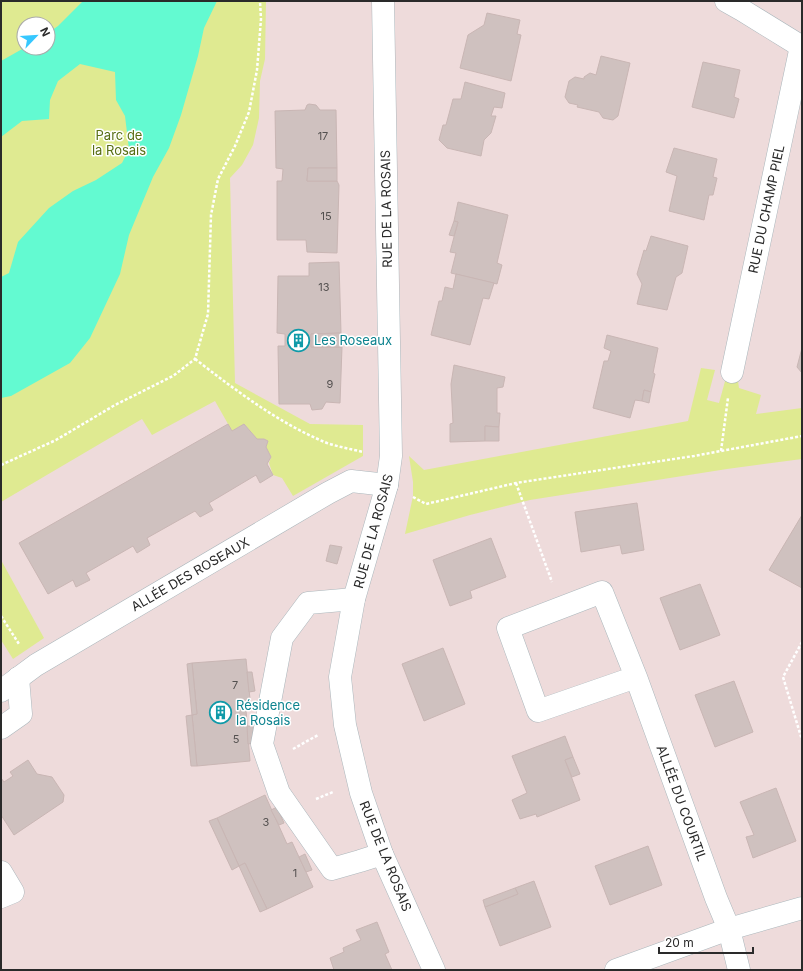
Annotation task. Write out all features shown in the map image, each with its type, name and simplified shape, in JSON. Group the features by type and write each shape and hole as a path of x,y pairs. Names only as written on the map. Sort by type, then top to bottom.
{"street":[{"name":"RUE DE LA ROSAIS","path":"383,1 391,456 387,485 354,599 340,677 345,725 361,793 382,854 434,970"},
{"path":"738,4 802,46"},
{"name":"RUE DU CHAMP PIEL","path":"732,372 802,46"},
{"name":"ALLÉE DES ROSEAUX","path":"1,691 36,665 351,481 387,485"},
{"name":"ALLÉE DU COURTIL","path":"636,677 538,711 508,628 602,592 636,677 716,898 729,929 739,970"},
{"path":"354,599 308,602 282,638 262,744 279,793 332,869 360,862 382,854"},
{"path":"1,728 21,714 18,678"},
{"path":"1,872 13,892 1,897"},
{"path":"616,970 729,929 802,908"}],"path":[{"path":"1,465 56,440 115,405 173,376 195,359 208,314 211,215 218,179 235,146 249,112 257,70 261,19 260,1"},
{"path":"195,359 240,394 274,416 328,443 366,453 391,456"},
{"path":"721,451 732,372"},
{"path":"387,485 426,504 516,483 721,451 802,436"},
{"path":"516,483 562,608"},
{"path":"1,616 22,649 36,665"},
{"path":"802,642 783,677 802,740"},
{"path":"288,752 324,731 345,725"}],"green space":[{"name":"Parc de la Rosais","path":"1,1 266,1 265,59 260,81 259,118 253,145 242,165 230,178 235,383 310,424 363,425 363,456 293,496 282,478 273,475 269,463 271,457 266,447 268,441 264,439 257,439 244,424 232,431 215,401 152,435 142,419 1,502"},
{"path":"701,368 715,370 707,400 719,403 727,374 737,374 739,388 761,395 756,414 802,408 802,459 727,469 530,500 470,515 405,534 413,496 413,482 409,456 424,470 688,421"},
{"path":"1,560 44,638 13,659 1,640"}],"shaded area":[{"path":"83,1 217,1 204,28 198,56 181,115 169,148 153,177 129,235 120,274 90,338 70,363 11,396 1,398 1,277 9,273 18,242 49,208 73,191 96,180 122,163 129,149 125,116 116,100 115,72 80,64 58,81 50,100 49,119 22,121 1,137 1,61 16,53 16,56 56,56 56,27"}],"building":[{"path":"487,13 520,20 517,34 521,35 511,81 460,68 468,35 484,25"},
{"path":"601,56 630,63 618,116 613,120 603,118 599,112 577,107 578,105 569,103 565,97 569,81 575,77 584,79 584,77 590,73 596,75"},
{"path":"703,62 740,70 734,97 739,99 734,118 692,107"},
{"path":"465,82 505,93 502,108 494,107 491,116 496,116 491,133 484,140 481,156 447,148 439,140 443,125 446,125 453,99 461,99"},
{"path":"309,104 316,105 320,110 336,110 337,168 308,168 307,181 337,181 339,185 337,253 307,252 306,240 277,240 277,181 282,181 283,169 276,168 275,111 305,110"},
{"path":"674,148 717,159 713,177 717,178 713,195 709,195 704,220 669,211 677,176 666,172"},
{"path":"308,168 337,168 337,181 307,181"},
{"path":"458,202 508,215 497,263 502,265 497,284 451,273 456,253 450,252 458,222 454,221"},
{"path":"454,221 458,222 454,236 449,235"},
{"path":"651,236 688,246 682,273 676,277 667,310 637,304 642,284 637,274 644,250 646,251"},
{"name":"Les Roseaux","path":"339,262 341,333 311,334 311,347 342,347 340,403 326,402 322,409 312,410 310,404 279,404 278,346 285,346 285,334 277,333 278,276 309,276 309,263"},
{"path":"456,274 494,283 489,299 483,298 470,345 431,335 439,301 442,301 445,287 453,289"},
{"path":"341,333 342,347 311,347 311,334"},
{"path":"607,335 658,348 651,392 644,390 642,401 635,400 630,418 593,408 604,361 608,361 611,351 604,348"},
{"path":"802,348 802,373 797,367"},
{"path":"454,365 505,377 503,387 497,388 497,413 500,413 499,427 485,426 485,441 450,442 450,424 453,423 451,384"},
{"path":"644,390 651,392 649,403 642,401"},
{"path":"228,424 232,431 244,424 257,439 264,439 268,441 266,447 271,457 267,464 273,475 260,483 256,475 209,503 213,510 200,517 195,511 147,538 150,545 137,553 133,546 86,573 90,580 76,587 73,580 48,594 19,543"},
{"path":"485,426 499,427 499,441 485,441"},
{"path":"637,503 644,550 622,554 620,545 581,552 575,512"},
{"path":"802,515 802,588 769,570"},
{"path":"491,538 506,577 470,591 472,598 450,606 433,560"},
{"path":"330,545 342,547 337,564 326,561"},
{"path":"700,584 720,635 680,650 660,598"},
{"path":"443,648 465,704 424,721 402,664"},
{"name":"Résidence la Rosais","path":"246,659 251,709 246,710 250,761 197,766 192,715 197,714 192,663"},
{"path":"192,663 197,714 192,715 187,664"},
{"path":"247,672 252,672 255,691 249,692"},
{"path":"734,681 753,732 715,747 695,695"},
{"path":"192,715 197,766 191,766 186,716"},
{"path":"247,726 253,726 254,743 248,744"},
{"path":"565,736 573,757 565,760 580,800 537,817 536,814 520,819 512,800 527,793 512,756"},
{"path":"573,757 580,774 572,777 565,760"},
{"path":"28,760 37,774 52,777 64,795 63,802 14,835 1,815 1,778 4,782 13,776 10,772"},
{"path":"776,788 796,841 753,858 746,837 754,835 740,802"},
{"path":"265,795 287,844 292,842 313,887 267,909 245,863 239,866 217,818"},
{"path":"277,807 284,823 279,825 271,810"},
{"path":"217,818 239,866 232,870 209,821"},
{"path":"648,846 662,885 610,905 595,866"},
{"path":"305,854 312,870 306,872 299,857"},
{"path":"245,863 267,909 260,912 239,866"},
{"path":"534,881 551,927 500,946 485,907 518,894 515,888"},
{"path":"515,888 518,894 485,907 483,900"},
{"path":"377,922 389,952 385,954 392,970 334,970 330,958 344,952 343,948 361,940 356,930"}],"place":[{"name":"Les Roseaux","path":"298,340"},
{"name":"Résidence la Rosais","path":"221,712"}]}
